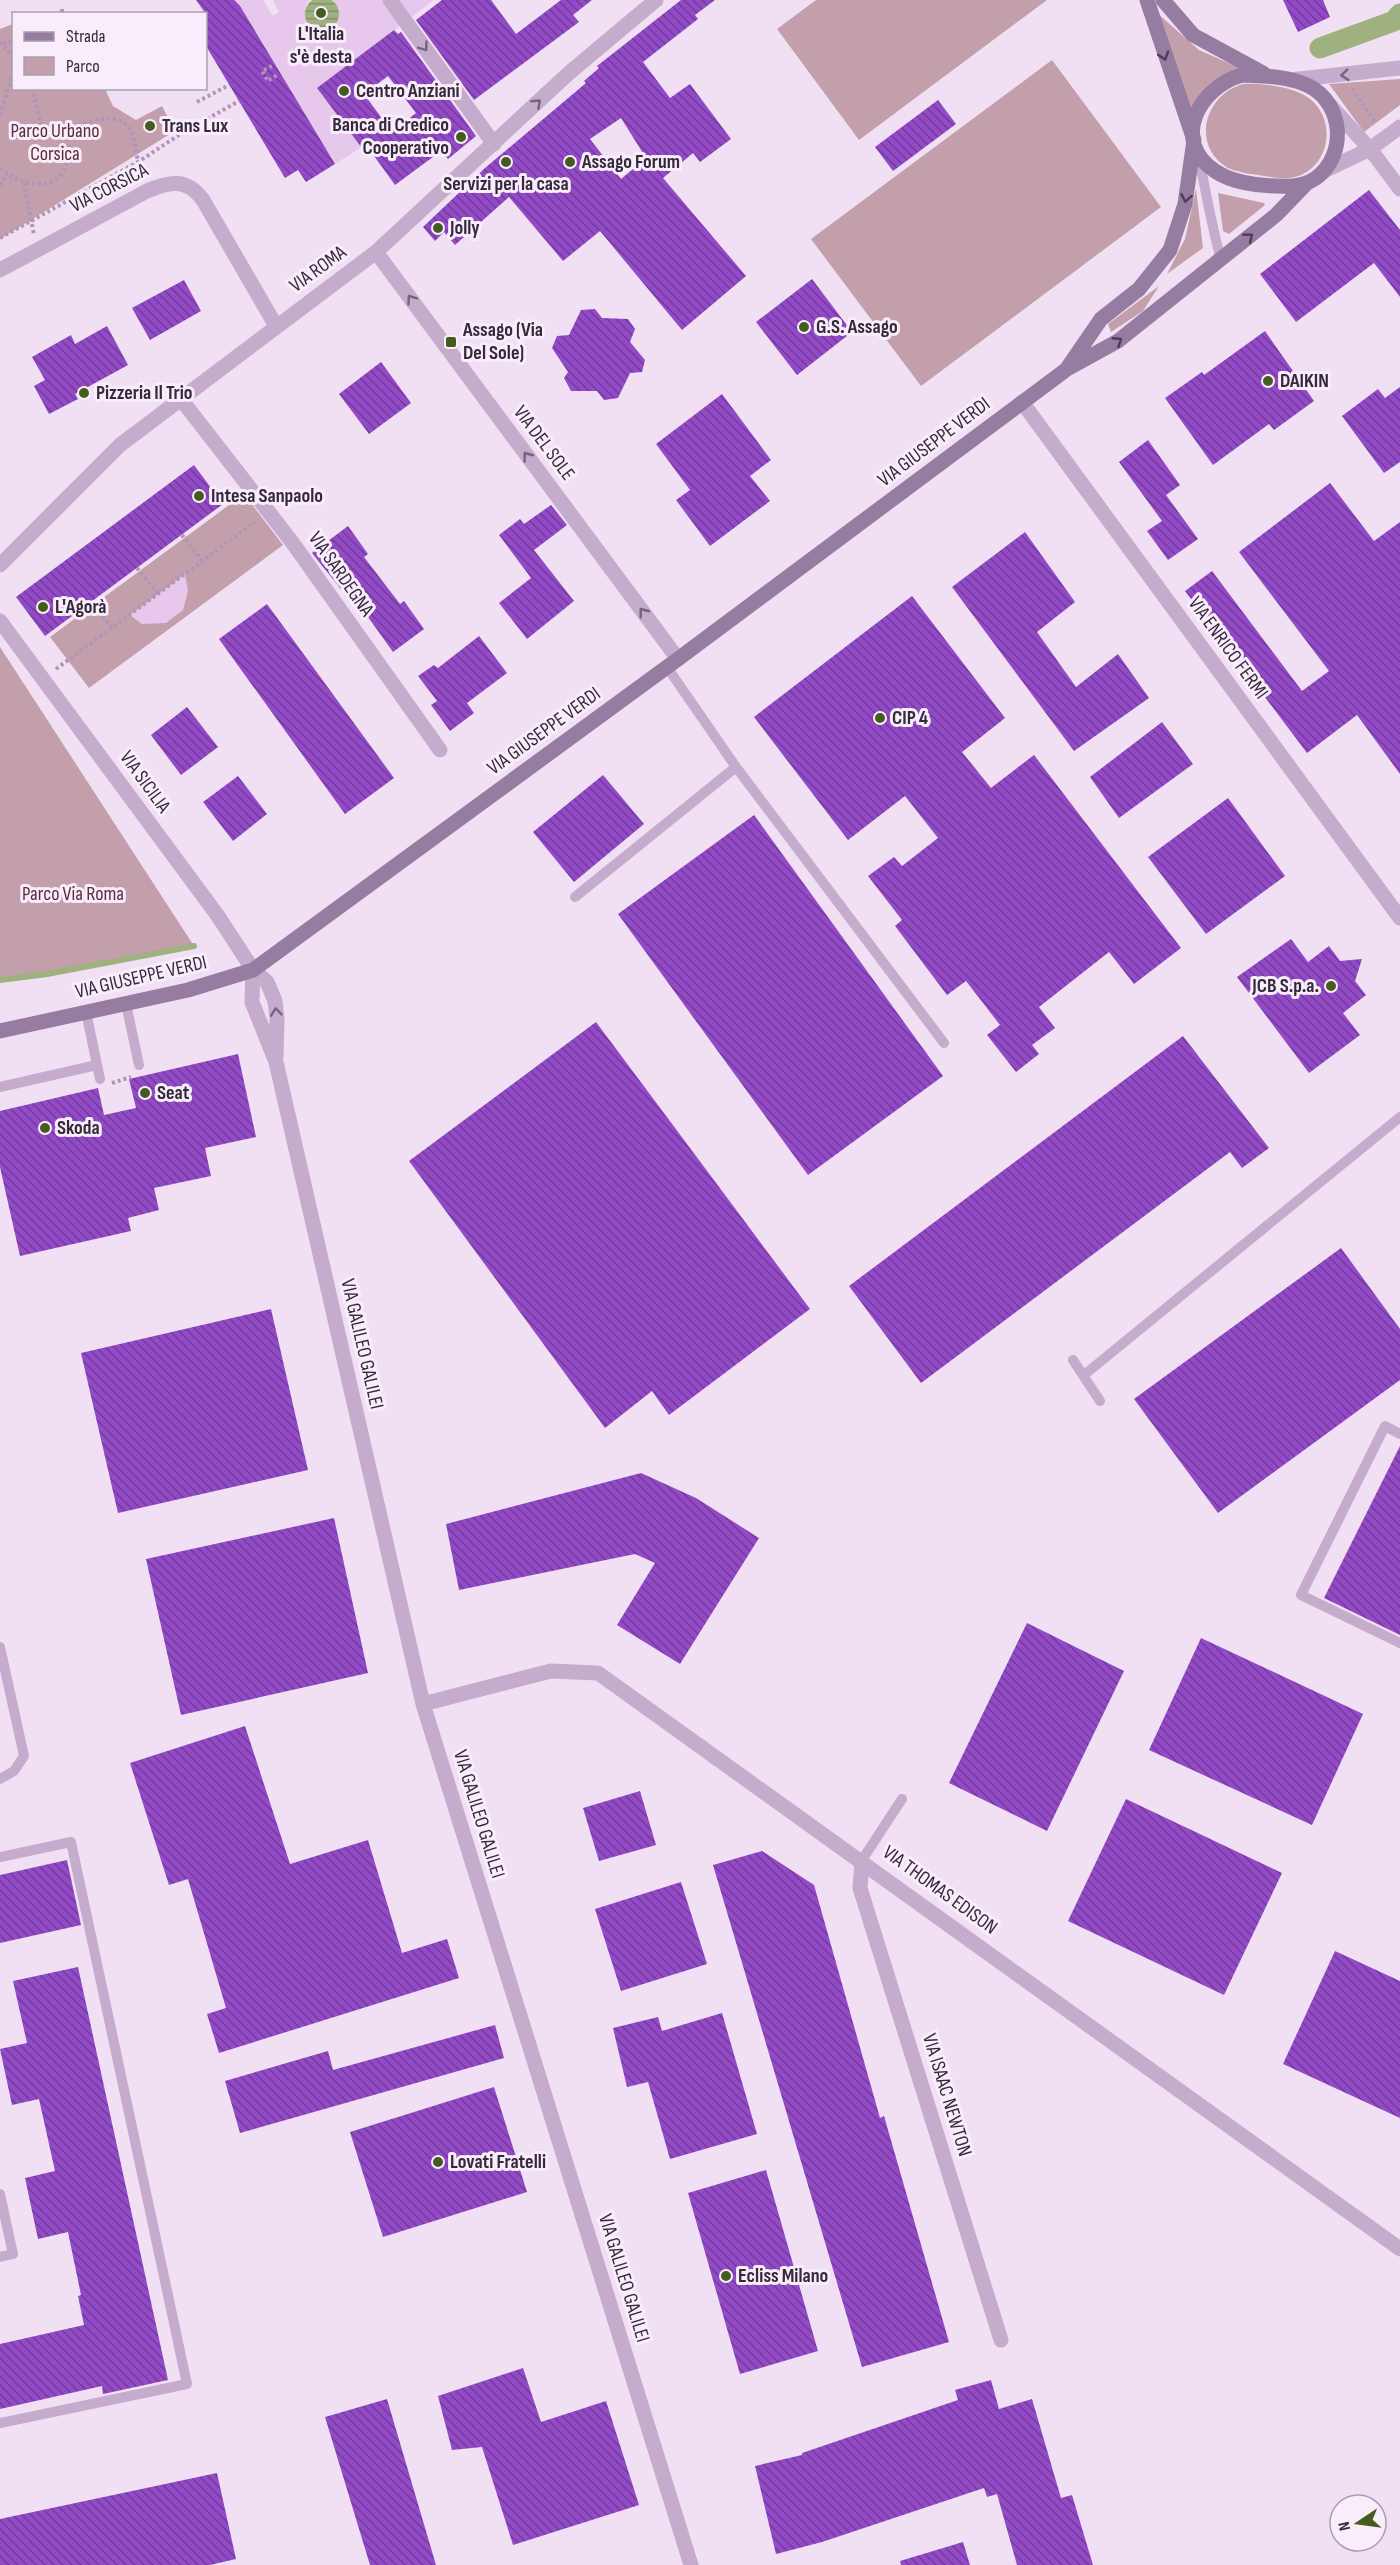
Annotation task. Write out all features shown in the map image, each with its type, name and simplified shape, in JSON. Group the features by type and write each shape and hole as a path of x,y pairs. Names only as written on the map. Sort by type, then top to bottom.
{"main road":[{"path":"1147,0 1194,140 1207,164 1223,176 1269,186 1307,183 1324,171 1335,152 1338,139 1337,124 1328,103 1310,87 1290,80 1242,75 1226,81 1208,93 1194,119 1194,140"},
{"path":"1163,0 1192,35 1271,77"},
{"name":"VIA GIUSEPPE VERDI","path":"1067,369 1101,319 1139,289 1170,250 1185,204 1194,140"},
{"name":"VIA GIUSEPPE VERDI","path":"0,1031 188,990 253,970 672,663 1067,369 1118,341 1276,215 1307,183"}],"street":[{"path":"390,0 494,144"},
{"name":"VIA ROMA","path":"0,565 120,445 376,252 569,73 656,0"},
{"path":"1290,80 1400,68"},
{"path":"1328,103 1370,149 1400,189"},
{"path":"1324,171 1370,149 1400,127"},
{"name":"VIA CORSICA","path":"0,270 147,190 165,183 182,183 198,192 276,326"},
{"name":"VIA DEL SOLE","path":"376,252 672,663"},
{"name":"VIA SARDEGNA","path":"180,398 268,512 440,750"},
{"name":"VIA ENRICO FERMI","path":"1022,402 1400,918"},
{"name":"VIA SICILIA","path":"0,621 218,916 253,970"},
{"name":"VIA GALILEO GALILEI","path":"253,970 267,982 274,1001 277,1019 276,1062"},
{"name":"VIA GALILEO GALILEI","path":"253,970 252,1002 276,1062 423,1704 691,2565"},
{"name":"VIA THOMAS EDISON","path":"423,1704 551,1671 598,1673 862,1860 1400,2249"},
{"name":"VIA ISAAC NEWTON","path":"862,1860 860,1888 1001,2340"}],"lane":[{"path":"1194,140 1206,186 1213,233 1221,259"},
{"path":"672,663 736,767 944,1043"},
{"path":"575,897 736,767"},
{"path":"126,1004 139,1065"},
{"path":"86,1012 100,1079"},
{"path":"0,1087 97,1065"},
{"path":"1084,1374 1400,1117"},
{"path":"1074,1360 1100,1401"},
{"path":"1400,1434 1384,1426 1301,1595 1400,1643"},
{"path":"0,1647 24,1756 14,1771 0,1779"},
{"path":"862,1860 903,1799"},
{"path":"0,1857 71,1842 187,2384 0,2423"},
{"path":"0,2194 13,2254 0,2257"}],"path":[{"path":"2,43 12,56"},
{"path":"272,66 262,71 268,81 277,75"},
{"path":"0,115 12,76"},
{"path":"1346,81 1376,123"},
{"path":"197,102 229,85"},
{"path":"32,90 43,129 53,133 65,131 99,118 121,122 131,132 138,162"},
{"path":"207,119 239,101"},
{"path":"0,168 24,182 45,184 56,178 69,157 65,131"},
{"path":"0,238 138,162 182,133"},
{"path":"0,185 7,174"},
{"path":"24,182 36,250"},
{"path":"43,679 268,512"},
{"path":"182,535 202,561"},
{"path":"137,568 158,594"},
{"path":"91,602 112,628"},
{"path":"100,1079 110,1083 121,1081 134,1076 139,1065"}],"green space":[{"path":"816,0 1047,0 859,140 777,29"},
{"path":"1157,13 1199,50 1242,69 1190,112"},
{"name":"Parco Urbano Corsica","path":"12,24 12,90 105,90 113,106 136,120 162,106 175,131 0,239 0,29"},
{"path":"1052,60 1161,207 921,386 811,239"},
{"path":"1400,79 1400,105 1364,132 1329,84"},
{"path":"1243,84 1281,87 1302,94 1313,101 1321,111 1327,134 1325,147 1312,168 1296,177 1278,178 1232,170 1216,158 1209,147 1206,134 1207,122 1219,98"},
{"path":"1196,189 1203,248 1167,274 1185,239"},
{"path":"1218,193 1265,205 1229,234 1223,231"},
{"path":"1159,286 1143,311 1111,332 1108,324"},
{"path":"244,494 283,545 89,688 50,637"},
{"name":"Parco Via Roma","path":"0,647 194,946 47,974 0,980"}],"shaded area":[{"path":"314,-1 330,-1 338,7 338,21 329,30 315,30 306,21 306,7"},
{"path":"234,0 263,0 273,16 279,12 273,1 275,0 310,0 306,4 307,23 312,28 321,31 335,25 339,13 333,0 434,0 318,88 362,147 335,164"},
{"path":"185,574 188,591 183,610 166,623 142,624 130,615"}],"building":[{"path":"196,0 234,0 240,6 335,164 306,182 298,170 285,178 207,48 207,12"},
{"path":"442,0 491,0 516,34 561,0 592,0 573,15 579,22 474,100 416,20"},
{"path":"681,0 715,0 695,15 698,19 643,62 670,98 690,84 731,139 700,162 693,153 663,178 746,276 682,330 600,231 563,261 509,197 455,245 444,232 435,241 423,227 485,168 586,83 584,81 599,68 597,66","holes":["621,118 646,158 621,179 590,139"]},
{"path":"1283,0 1323,0 1330,17 1298,32"},
{"path":"394,30 398,34 401,32 476,136 448,159 441,151 395,185 369,149 365,152 317,88","holes":["388,76 416,113 392,132 364,94"]},
{"path":"938,100 956,124 893,171 875,147"},
{"path":"1369,190 1400,230 1400,297 1374,263 1296,322 1260,274"},
{"name":"G.S. Assago","path":"812,279 852,332 797,375 756,322"},
{"path":"184,280 201,311 150,340 132,308"},
{"path":"595,309 602,318 628,319 635,329 630,342 645,360 642,372 630,373 618,398 604,400 597,391 571,391 564,378 568,372 552,348 557,336 569,335 581,310"},
{"path":"107,326 128,365 75,394 78,399 49,414 34,386 45,380 32,357 71,335 75,344"},
{"path":"1265,331 1314,401 1274,430 1269,424 1213,465 1165,398 1202,372 1204,375"},
{"path":"381,362 411,403 369,434 339,394"},
{"path":"1400,387 1400,462 1384,473 1342,416 1378,389 1385,398"},
{"path":"722,394 771,460 750,476 770,501 710,546 676,500 690,490 656,444"},
{"path":"1148,440 1180,485 1166,495 1198,539 1168,560 1147,531 1162,521 1119,462"},
{"path":"194,465 223,504 45,636 16,597"},
{"path":"1330,483 1374,541 1400,522 1400,774 1357,715 1307,753 1185,591 1212,571 1302,691 1329,671 1239,552"},
{"path":"551,505 567,525 534,550 574,601 527,639 499,603 531,578 499,535 520,519 524,524"},
{"path":"348,526 368,554 364,557 400,604 404,601 424,629 393,652 363,610 360,613 312,553"},
{"path":"1025,532 1075,602 1037,632 1076,687 1118,654 1149,698 1074,751 952,587"},
{"path":"912,596 1005,718 962,752 991,788 1034,755 1181,948 1134,984 1109,952 1039,1007 1055,1028 1032,1045 1039,1054 1016,1072 987,1035 1000,1025 966,981 947,995 895,926 902,920 868,876 894,857 902,866 938,838 905,796 848,840 754,717"},
{"path":"267,604 394,778 345,814 219,639"},
{"path":"479,636 507,673 467,703 474,713 450,731 431,705 437,701 418,676 434,665 438,668"},
{"path":"187,707 218,747 181,775 151,735"},
{"path":"1162,722 1193,764 1119,818 1090,777"},
{"path":"603,775 644,824 574,882 533,832"},
{"path":"238,776 267,814 233,841 203,802"},
{"path":"1228,798 1285,876 1206,934 1148,857"},
{"path":"754,815 943,1076 808,1175 618,914"},
{"path":"1291,939 1308,962 1329,946 1340,961 1362,959 1355,981 1366,995 1343,1013 1360,1035 1309,1073 1237,977"},
{"path":"596,1022 810,1309 669,1415 652,1391 605,1428 409,1161"},
{"path":"1183,1036 1269,1148 1242,1168 1230,1152 921,1383 849,1286"},
{"path":"238,1054 256,1137 205,1148 211,1176 154,1188 159,1210 128,1218 131,1231 20,1256 0,1167 0,1111 98,1088 104,1115 136,1108 129,1079"},
{"path":"1341,1248 1400,1329 1400,1380 1218,1513 1134,1399"},
{"path":"271,1309 308,1470 118,1513 81,1353"},
{"path":"1400,1446 1400,1635 1324,1598"},
{"path":"641,1473 696,1498 759,1538 680,1664 617,1625 655,1563 635,1554 459,1590 446,1524"},
{"path":"334,1518 368,1673 181,1715 146,1559"},
{"path":"1027,1623 1124,1671 1047,1831 949,1783"},
{"path":"1201,1638 1363,1714 1312,1825 1149,1750"},
{"path":"245,1726 290,1864 368,1840 402,1953 447,1939 459,1978 219,2053 207,2014 226,2008 188,1879 169,1885 130,1763"},
{"path":"640,1791 656,1845 599,1861 583,1808"},
{"path":"1126,1799 1282,1873 1224,1995 1068,1921"},
{"path":"762,1851 814,1885 880,2118 884,2116 949,2342 862,2367 713,1865"},
{"path":"67,1860 81,1925 0,1943 0,1875"},
{"path":"681,1882 707,1964 621,1991 595,1909"},
{"path":"1335,1951 1400,1981 1400,2118 1283,2064"},
{"path":"78,1967 168,2380 103,2394 102,2386 0,2409 0,2344 84,2325 78,2296 81,2295 68,2232 38,2239 25,2178 55,2171 39,2099 12,2105 0,2049 27,2043 13,1981"},
{"path":"722,2013 757,2134 670,2159 648,2082 627,2087 613,2028 658,2017 662,2031"},
{"path":"495,2025 504,2058 240,2133 225,2081 328,2051 333,2070"},
{"name":"Lovati Fratelli","path":"494,2087 527,2192 383,2237 350,2132"},
{"path":"766,2170 818,2351 740,2374 688,2193"},
{"path":"523,2368 541,2422 606,2401 639,2505 513,2545 482,2447 452,2450 438,2396"},
{"path":"991,2380 999,2409 1032,2399 1061,2498 1072,2495 1093,2565 1017,2565 997,2494 987,2497 984,2488 822,2542 776,2554 755,2466 802,2455 802,2453 958,2400 955,2390"},
{"path":"387,2399 436,2565 370,2565 325,2417"},
{"path":"217,2473 236,2559 210,2565 0,2565 0,2519"},
{"path":"963,2542 970,2565 901,2565 900,2561"}],"waterway":[{"path":"1320,48 1394,21 1400,14"},
{"path":"0,980 47,974 194,946"}],"place":[{"name":"L'Italia s'è desta","path":"321,13"},
{"name":"Centro Anziani","path":"344,91"},
{"name":"Trans Lux","path":"150,126"},
{"name":"Banca di Credico Cooperativo","path":"461,137"},
{"name":"Servizi per la casa","path":"506,162"},
{"name":"Assago Forum","path":"570,162"},
{"name":"Jolly","path":"438,228"},
{"name":"G.S. Assago","path":"804,327"},
{"name":"Assago (Via Del Sole)","path":"451,342"},
{"name":"DAIKIN","path":"1268,381"},
{"name":"Pizzeria Il Trio","path":"84,393"},
{"name":"Intesa Sanpaolo","path":"199,496"},
{"name":"L'Agorà","path":"43,607"},
{"name":"CIP 4","path":"880,718"},
{"name":"JCB S.p.a.","path":"1331,986"},
{"name":"Seat","path":"145,1093"},
{"name":"Skoda","path":"45,1128"},
{"name":"Lovati Fratelli","path":"438,2162"},
{"name":"Ecliss Milano","path":"726,2276"}]}
